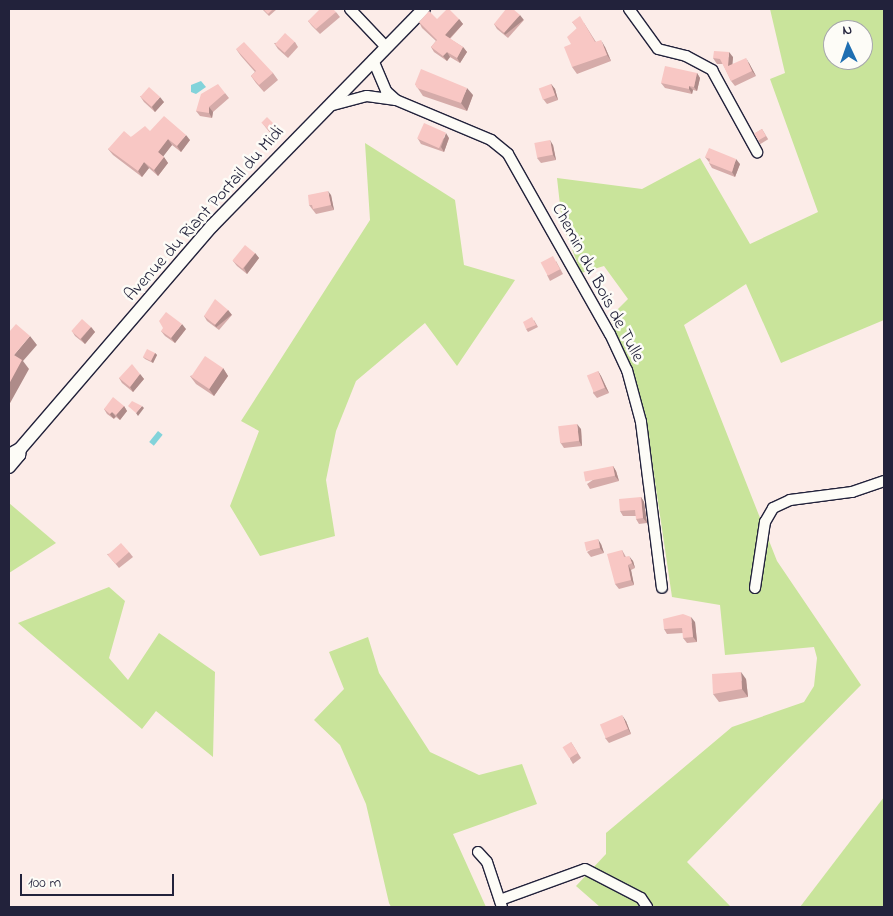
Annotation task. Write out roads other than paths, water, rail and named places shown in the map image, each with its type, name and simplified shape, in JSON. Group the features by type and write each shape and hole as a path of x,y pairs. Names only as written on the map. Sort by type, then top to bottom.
{"main road":[{"name":"Avenue du Riant Portail du Midi","path":"9,467 19,455 14,452 212,226 424,9"}],"street":[{"path":"350,9 386,47"},
{"path":"628,9 658,49 686,56 712,70 757,152"},
{"path":"373,60 386,91 396,100"},
{"name":"Chemin du Bois de Tulle","path":"327,107 356,96 396,100 490,140 508,154 610,334 627,370 641,422 662,588"},
{"path":"755,588 765,522 773,508 790,500 852,492 884,481"},
{"path":"478,852 486,862 501,904 585,869 641,898 647,907"}],"water":[{"path":"201,81 206,87 196,94 191,92 191,85"},
{"path":"158,431 163,435 154,446 149,442"}]}
